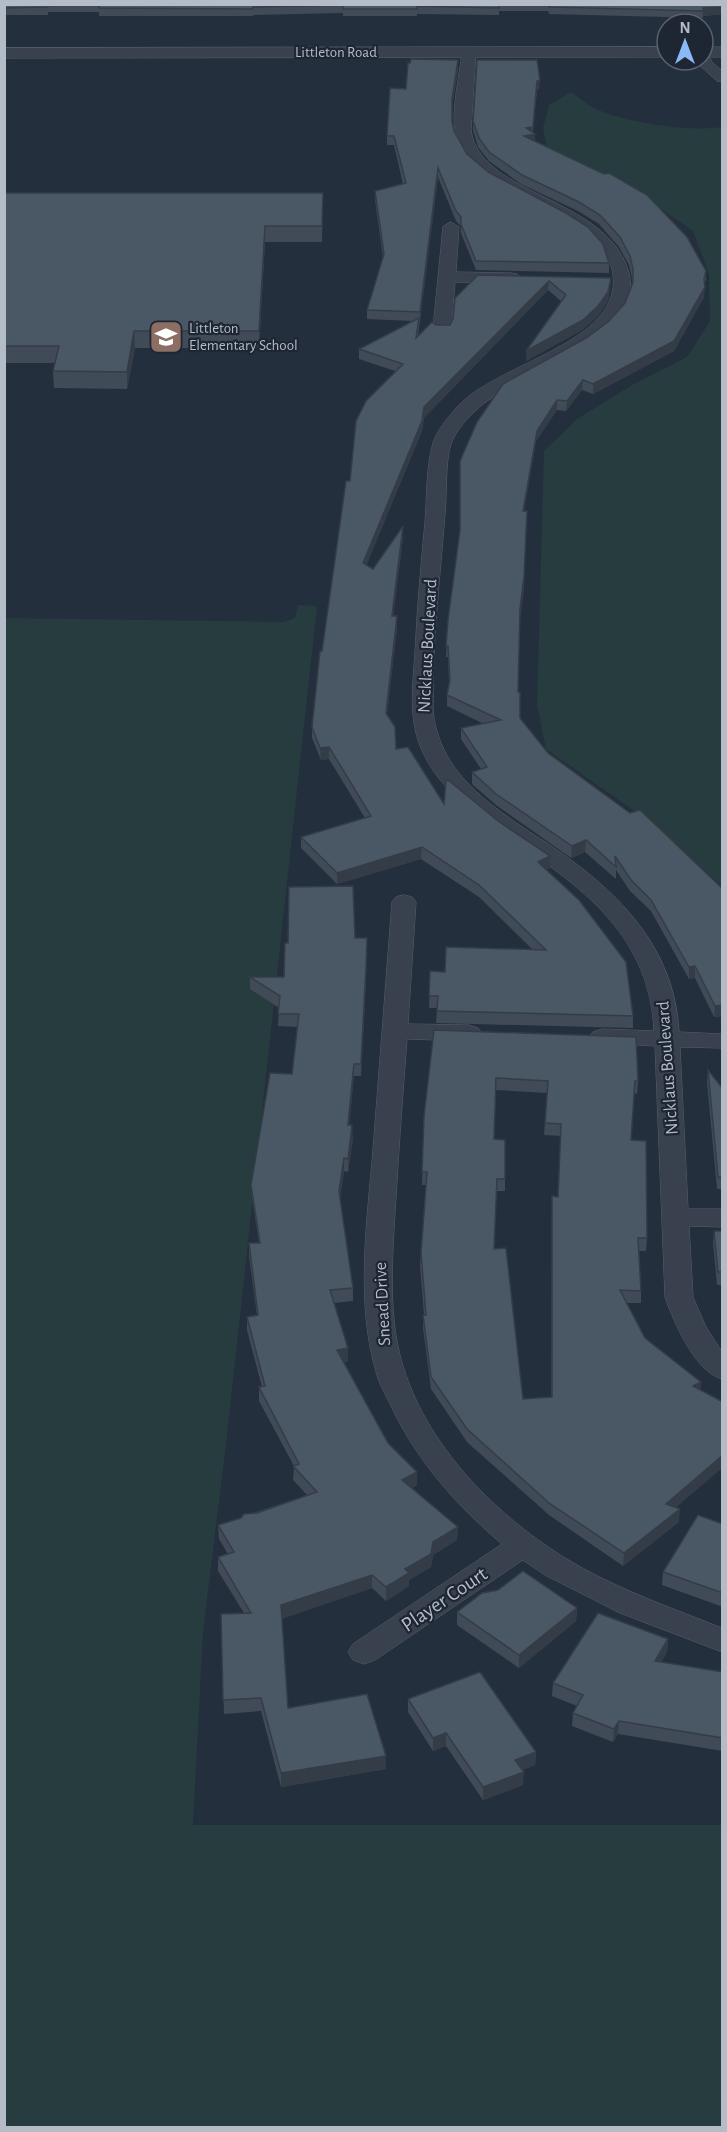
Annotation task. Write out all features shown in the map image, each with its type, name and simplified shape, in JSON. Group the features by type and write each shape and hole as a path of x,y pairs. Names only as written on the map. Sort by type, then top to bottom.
{"street":[{"name":"Littleton Road","path":"4,53 469,56 655,52"},
{"path":"469,56 464,136 472,154 488,172 499,180 570,215 597,234 615,257 622,280 600,280"},
{"path":"442,329 451,227"},
{"path":"447,277 523,278"},
{"name":"Nicklaus Boulevard","path":"622,280 615,309 597,330 572,348 513,376 478,398 453,423 446,434 441,446 428,596 422,712 424,731 441,768 472,800 582,878 619,916 646,956 658,980 664,999 667,1039 679,1297 690,1327 710,1357 723,1369"},
{"name":"Snead Drive","path":"404,902 379,1244 380,1321 384,1350 392,1378 420,1435 440,1464 490,1518 523,1545 556,1567 631,1605 723,1640"},
{"path":"394,1031 489,1034"},
{"path":"584,1037 723,1041"},
{"path":"676,1217 723,1218"},
{"name":"Player Court","path":"364,1652 523,1545"}],"green space":[{"path":"571,92 594,108 639,122 675,127 722,127 722,886 644,818 546,749 537,705 544,451 577,419 632,385 687,357 710,321 709,274 693,231 627,186 548,154 543,128 549,105"},
{"path":"298,605 317,606 226,1445 203,1632 193,1825 722,1825 722,2127 5,2128 5,618 284,622 295,618"}],"building":[{"path":"4,4 99,4 4,8"},
{"path":"99,4 498,4 499,8 417,6 417,9 343,9 343,5 253,7 253,9 99,8"},
{"path":"549,4 723,4 723,7 703,8 703,11 549,7"},
{"path":"411,59 458,60 452,99 452,121 454,131 467,154 488,172 588,227 603,244 609,263 476,261 461,224 461,217 456,211 438,168 420,312 367,310 384,254 375,191 406,183 394,136 387,136 390,88 406,89 408,63"},
{"path":"477,60 537,60 540,80 537,81 533,127 526,128 535,134 524,136 604,174 609,173 647,195 687,237 706,271 705,287 674,341 593,384 583,380 567,401 557,400 537,431 523,511 527,511 520,609 518,692 520,692 520,718 548,753 630,813 640,810 723,889 723,1005 715,1006 695,966 689,967 651,900 631,880 615,856 616,867 586,840 572,846 496,794 472,772 487,767 461,728 501,720 447,695 450,680 448,646 446,646 448,620 460,530 460,461 477,422 503,384 586,338 608,322 625,303 633,282 630,256 620,237 600,215 579,202 522,175 489,152 479,138 473,121"},
{"path":"4,193 323,193 322,226 265,226 259,331 134,331 127,372 53,371 59,346 4,346"},
{"path":"478,275 611,278 608,292 598,306 583,320 526,351 566,295 549,281 424,407 422,421 363,563 373,569 403,526 392,616 397,616 386,713 395,727 396,749 408,747 444,804 446,781 448,780 498,821 550,856 538,862 579,900 626,962 633,1016 437,1011 438,996 429,996 430,971 445,972 446,947 546,950 479,885 422,847 337,873 301,837 371,816 329,747 320,748 312,727 320,651 322,651 346,481 350,481 356,421 366,401 403,364 359,349 419,318 416,338 432,322 436,325 450,325 453,319 455,298"},
{"path":"353,886 355,938 367,938 366,967 361,1064 354,1064 348,1125 352,1125 348,1159 344,1158 339,1191 353,1288 330,1290 348,1348 337,1350 388,1443 417,1472 402,1480 458,1527 433,1542 431,1554 405,1569 409,1573 386,1587 372,1575 281,1605 288,1708 367,1694 386,1756 281,1773 261,1698 223,1700 221,1614 251,1613 218,1557 234,1552 218,1525 241,1518 244,1514 257,1513 317,1492 293,1466 299,1464 259,1387 265,1386 247,1317 258,1315 249,1243 260,1243 251,1185 270,1073 292,1074 299,1014 278,1014 280,996 250,977 284,977 285,943 288,943 289,887"},
{"path":"434,1030 636,1037 638,1081 635,1081 631,1140 646,1141 647,1238 638,1238 641,1291 620,1290 645,1338 701,1382 693,1386 723,1402 723,1455 666,1504 680,1509 624,1553 549,1503 467,1429 431,1377 423,1315 426,1315 421,1253 427,1172 422,1172 424,1116","holes":["496,1078 548,1081 545,1123 561,1124 558,1197 552,1196 552,1397 523,1399 506,1248 494,1249 497,1179 505,1179 505,1140 494,1139"]},
{"path":"708,1070 723,1089 723,1177 718,1177"},
{"path":"714,1231 723,1231 723,1272 718,1272"},
{"path":"698,1515 723,1524 723,1593 663,1572"},
{"path":"523,1571 577,1608 519,1655 457,1612 482,1593 498,1590"},
{"path":"598,1613 668,1639 655,1661 723,1672 723,1738 619,1721 614,1729 573,1713 583,1695 553,1683"},
{"path":"480,1672 536,1752 515,1760 524,1772 483,1787 446,1733 433,1738 408,1699"}],"place":[{"name":"Littleton Elementary School","path":"166,337"}]}
